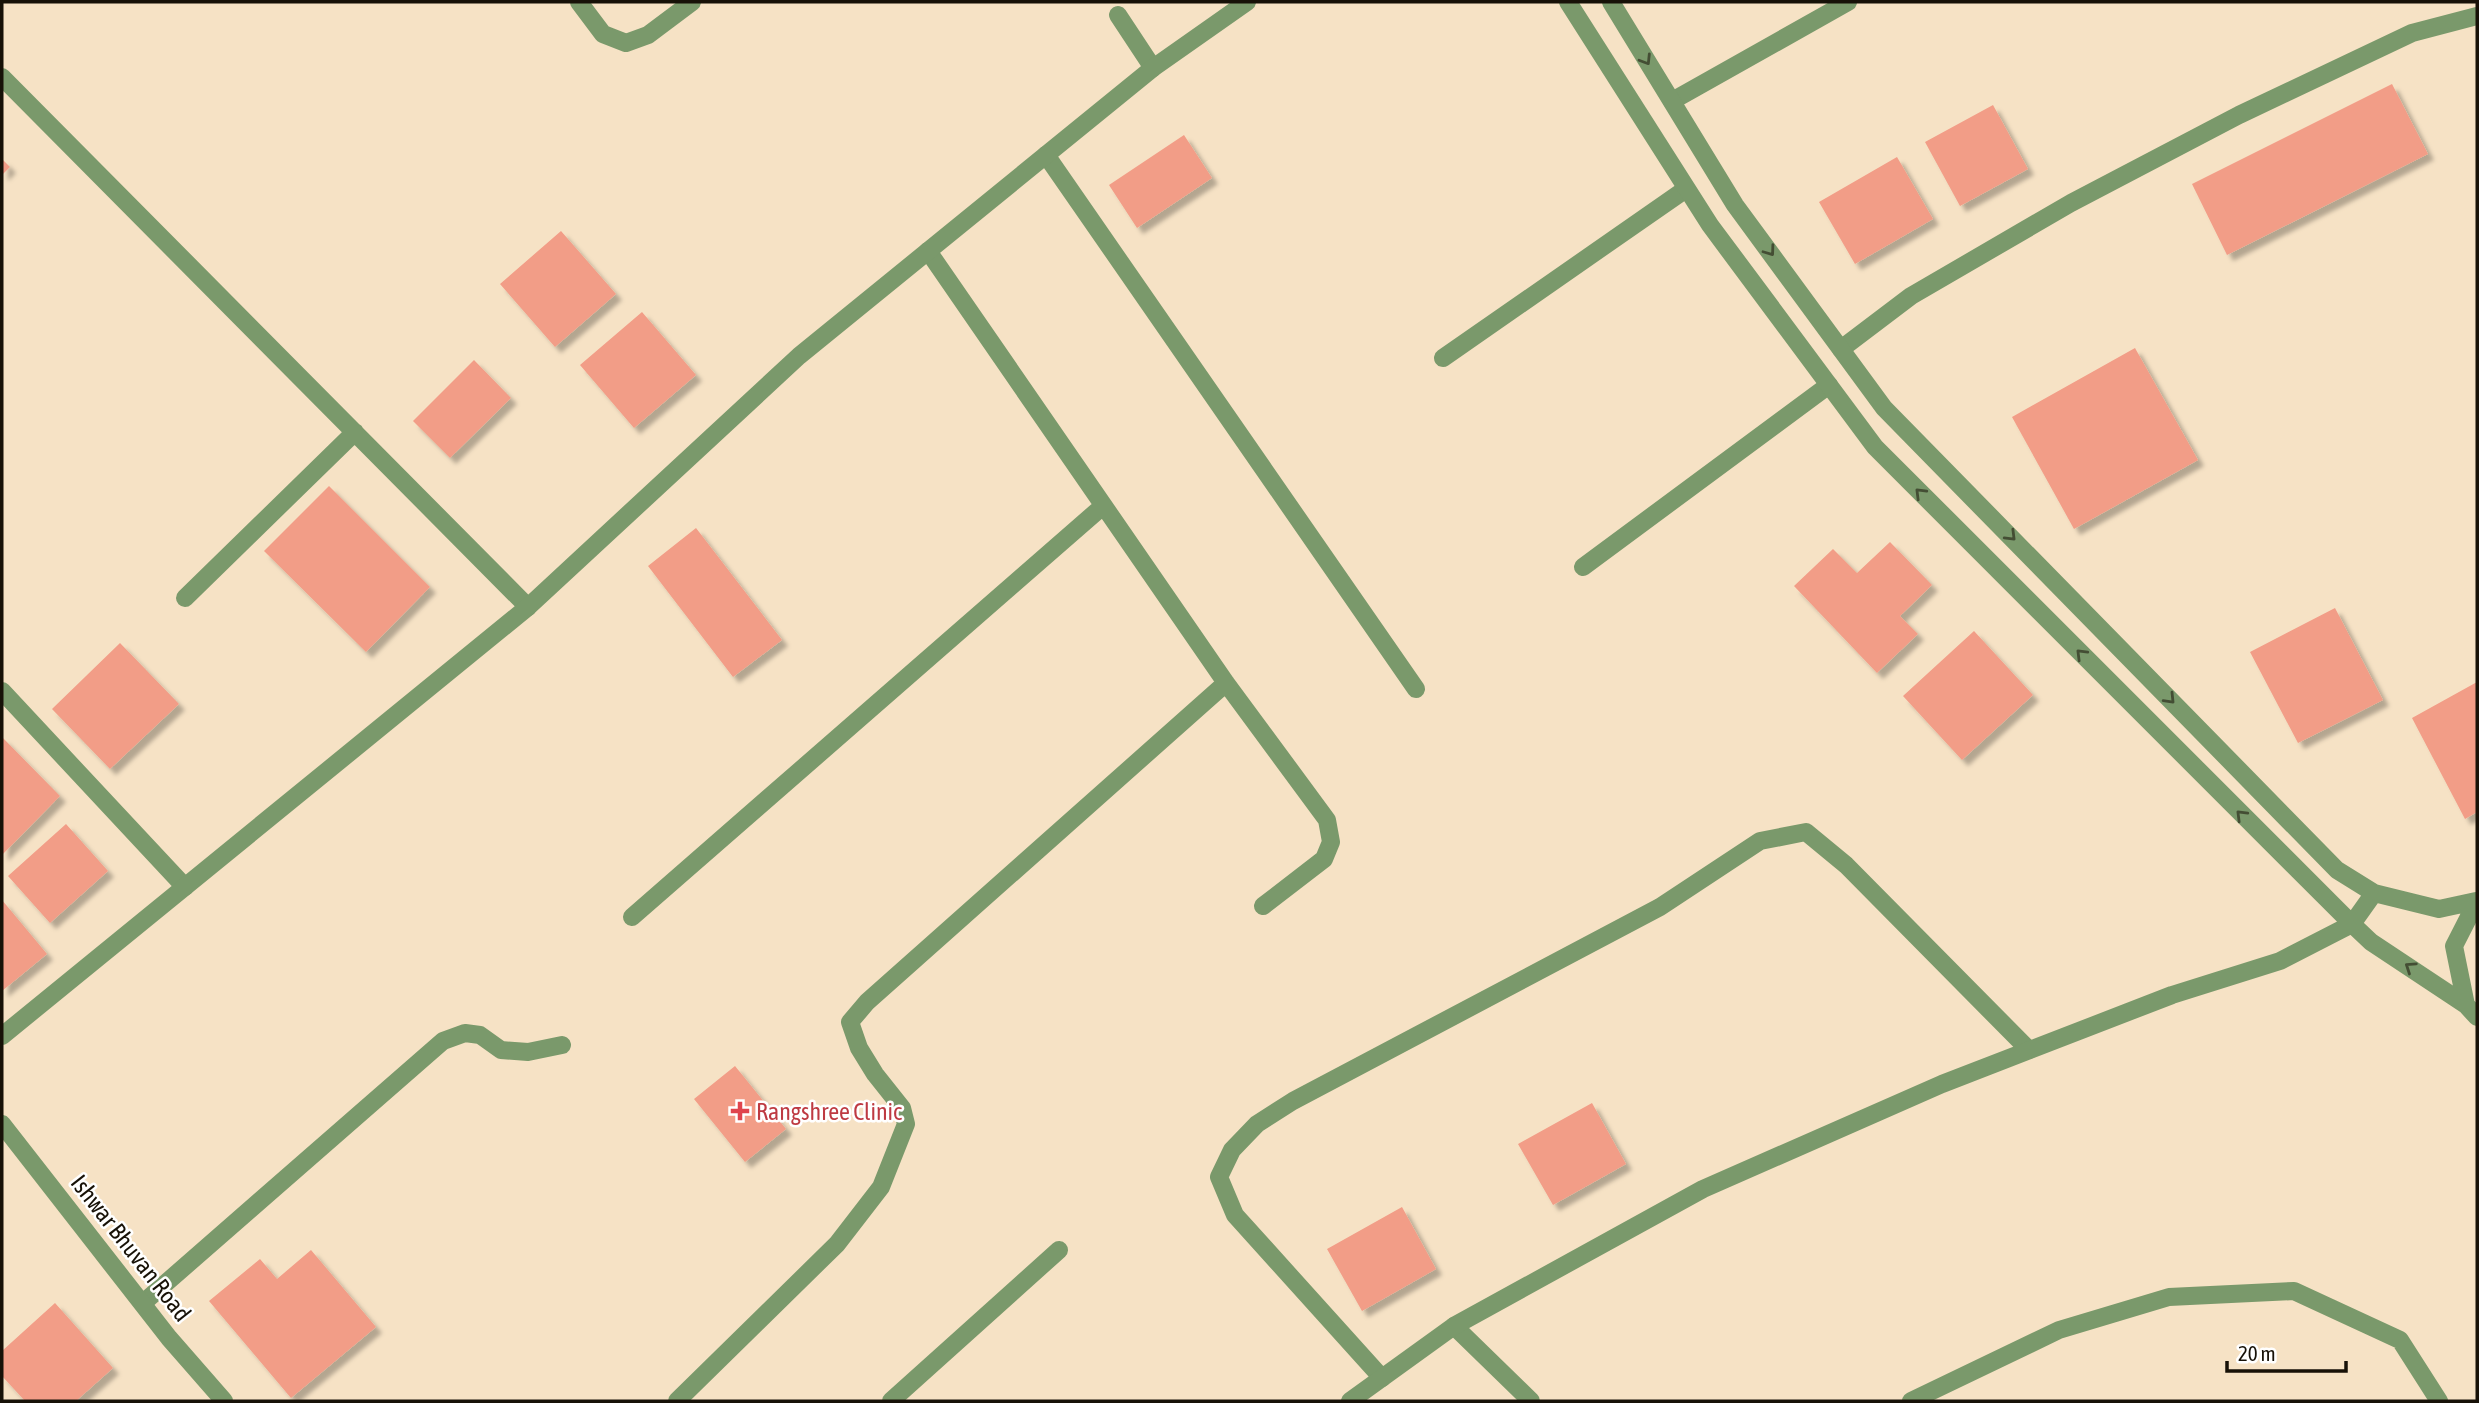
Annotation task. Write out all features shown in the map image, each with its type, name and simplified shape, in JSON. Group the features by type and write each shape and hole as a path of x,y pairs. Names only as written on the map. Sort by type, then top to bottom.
{"street":[{"path":"579,2 603,34 626,43 648,35 692,2"},
{"path":"2,1036 528,607 799,356 1153,68 1247,2"},
{"path":"1568,2 1710,225 1875,447 2371,942 2472,1011"},
{"path":"1611,2 1735,205 1884,408 2337,870 2374,893 2439,909 2477,901"},
{"path":"1672,101 1848,2"},
{"path":"1118,15 1153,68"},
{"path":"1842,349 1911,296 2071,203 2227,121 2412,33 2477,16"},
{"path":"2,77 528,607"},
{"path":"1046,155 1416,689"},
{"path":"1443,358 1686,189"},
{"path":"928,251 1226,683 1327,820 1331,842 1324,859 1263,906"},
{"path":"1583,567 1829,385"},
{"path":"185,598 355,432"},
{"path":"632,917 1103,506"},
{"path":"677,1401 837,1244 881,1187 906,1124 902,1108 864,1057 850,1022 867,1002 1226,683"},
{"path":"2,691 185,887"},
{"path":"1382,1378 1235,1215 1219,1177 1232,1150 1256,1124 1293,1101 1660,907 1760,841 1806,832 1846,864 2029,1050"},
{"path":"1350,1401 1454,1326 1703,1189 1942,1084 2172,995 2280,961 2352,924 2374,893"},
{"path":"2472,1011 2454,946 2477,901"},
{"path":"143,1303 443,1041 465,1033 480,1035 501,1050 528,1052 562,1045"},
{"name":"Ishwar Bhuvan Road","path":"2,1124 169,1338 224,1401"},
{"path":"891,1401 1059,1250"},
{"path":"1911,1401 2059,1330 2169,1297 2294,1291 2400,1340 2440,1401"},
{"path":"1454,1326 1531,1401"}],"building":[{"path":"2392,84 2428,154 2227,255 2192,184"},
{"path":"1993,105 2028,169 1960,206 1925,142"},
{"path":"1184,135 1212,178 1137,228 1109,185"},
{"path":"1897,157 1933,219 1855,264 1819,202"},
{"path":"2,159 10,167 2,175"},
{"path":"561,231 616,294 555,347 500,284"},
{"path":"642,312 696,375 634,428 580,365"},
{"path":"2135,348 2198,460 2074,529 2012,417"},
{"path":"474,360 511,398 450,458 413,421"},
{"path":"329,486 430,587 366,652 264,551"},
{"path":"696,528 782,640 733,677 648,566"},
{"path":"1890,542 1932,585 1900,616 1918,634 1877,673 1794,586 1833,549 1857,573"},
{"path":"2335,608 2383,700 2298,743 2250,652"},
{"path":"1974,631 2033,695 1962,760 1903,696"},
{"path":"120,643 179,704 110,769 52,709"},
{"path":"2477,682 2477,812 2465,819 2412,718"},
{"path":"2,737 60,796 2,855"},
{"path":"66,824 108,871 50,923 8,876"},
{"path":"2,900 47,954 2,991"},
{"path":"735,1066 786,1129 745,1162 694,1099"},
{"path":"1592,1103 1626,1164 1553,1205 1518,1144"},
{"path":"1402,1207 1436,1269 1362,1311 1327,1249"},
{"path":"311,1250 376,1327 291,1398 209,1301 260,1259 277,1279"},
{"path":"55,1303 113,1368 76,1401 25,1401 2,1376 2,1351"}],"place":[{"name":"Rangshree Clinic","path":"740,1111"}]}
